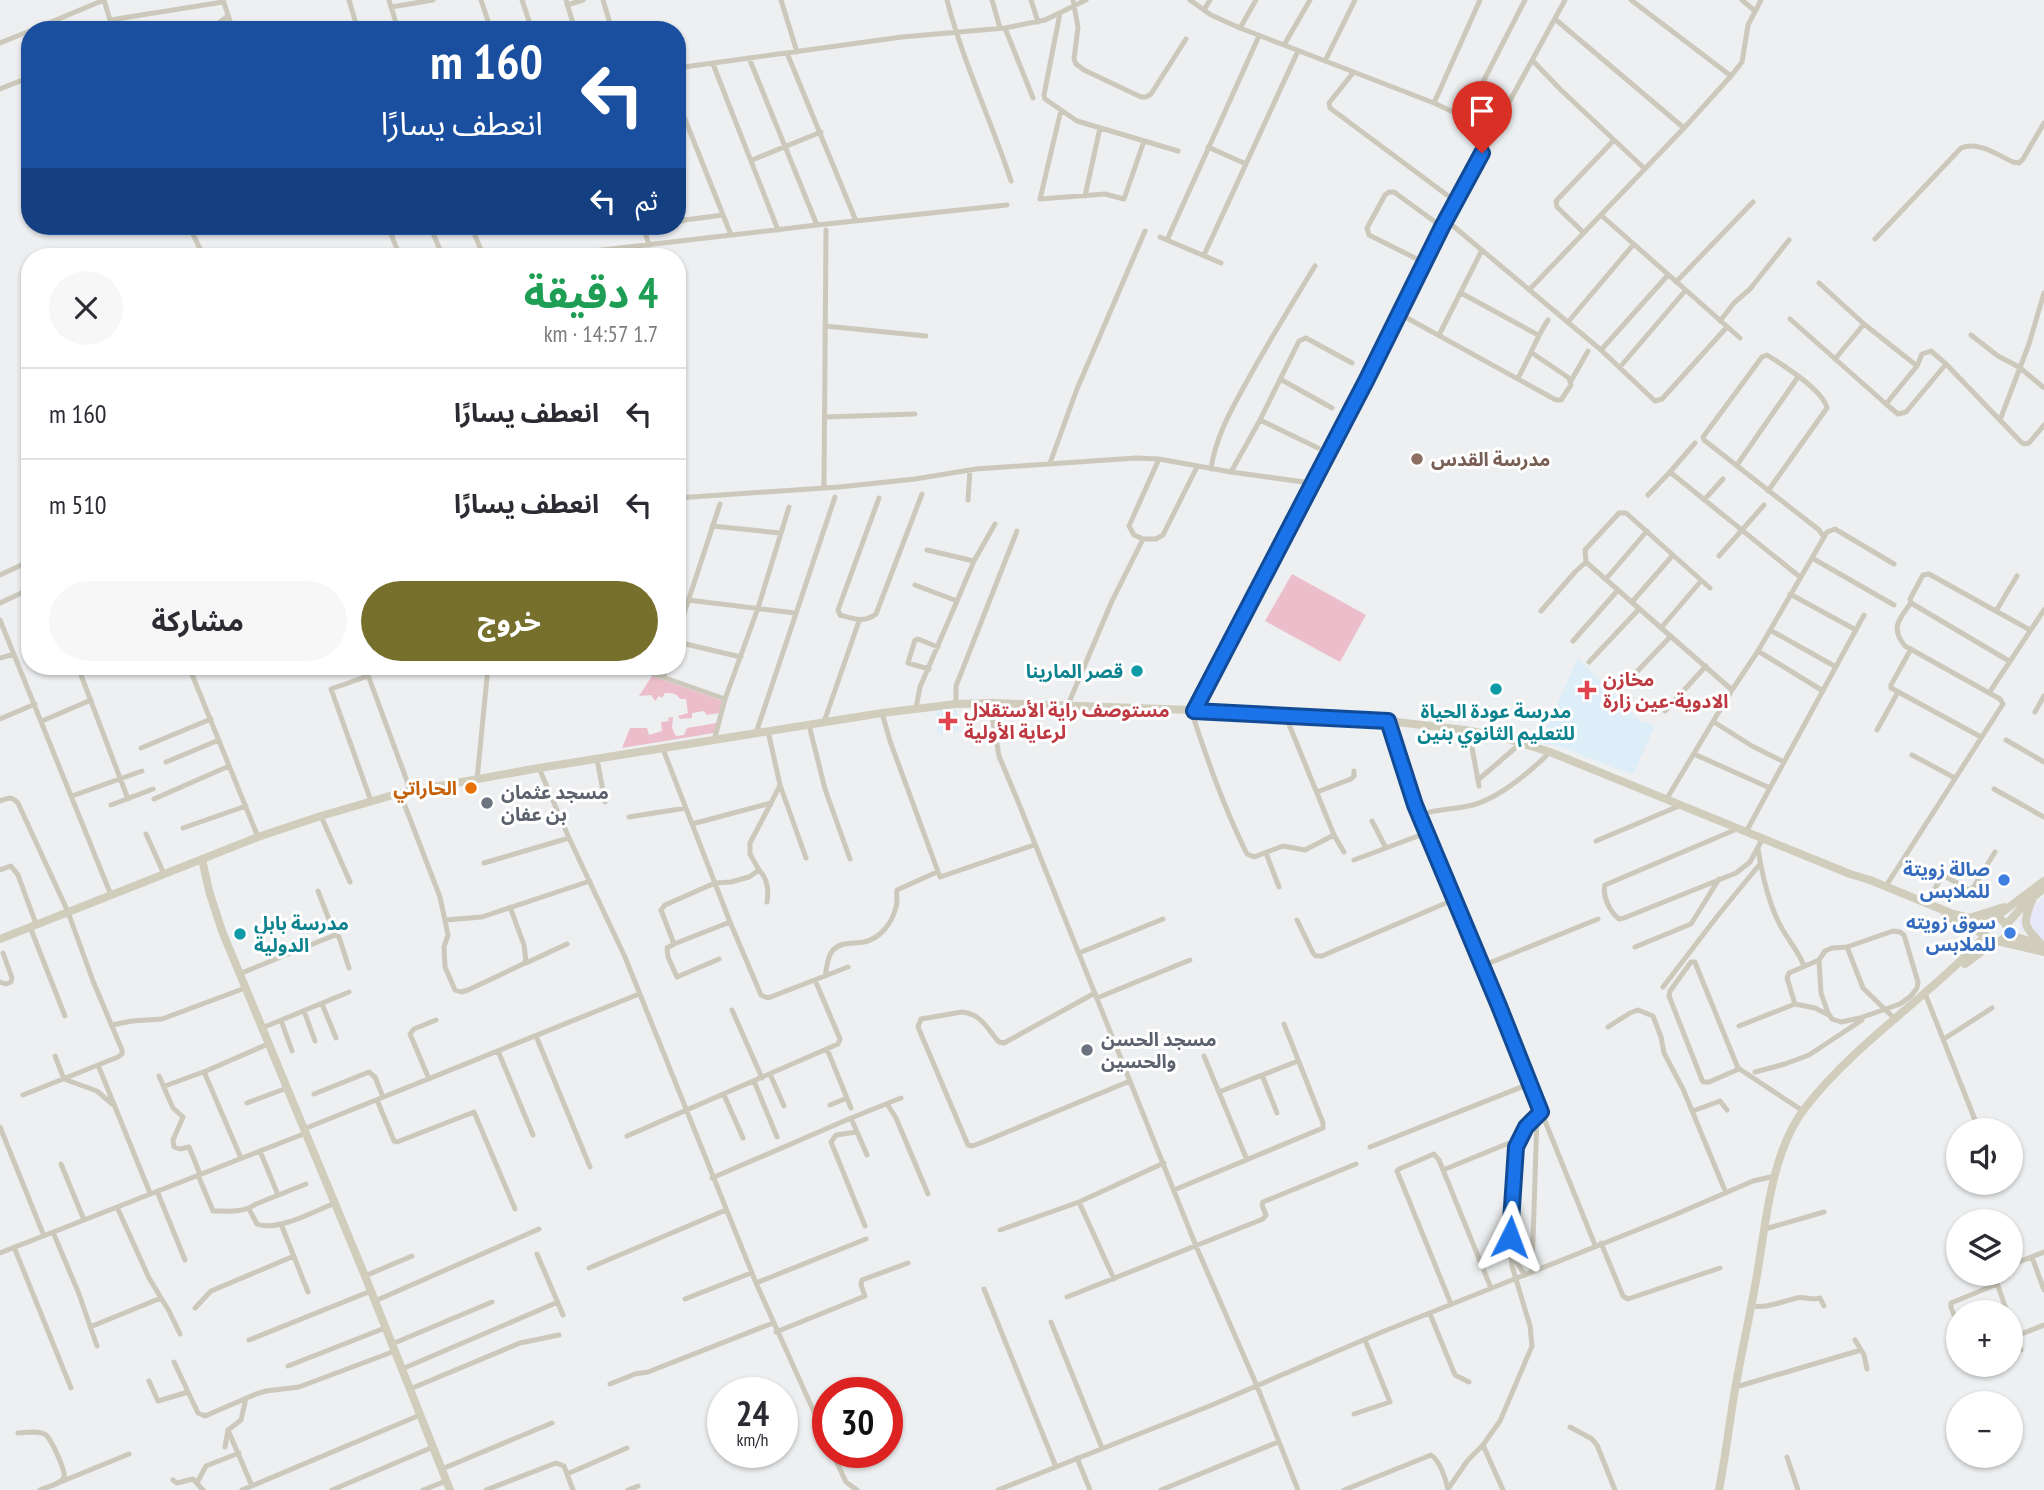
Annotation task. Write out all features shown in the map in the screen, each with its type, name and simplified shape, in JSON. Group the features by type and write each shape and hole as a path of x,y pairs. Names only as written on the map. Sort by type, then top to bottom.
{"main road":[{"path":"0,939 258,837 400,793 882,713 956,704 992,703 1388,721 1469,730 1550,752 1850,874 1968,918 2002,920 2017,937 2043,948"},
{"path":"202,859 222,931 365,1276 450,1490"},
{"path":"1850,874 1996,942 2043,948"},
{"path":"1985,935 1984,927 1990,920 2044,881"},
{"path":"1911,1007 2003,939 2007,928 2044,888"},
{"path":"2033,898 2025,923 2043,948"},
{"path":"1968,918 1993,912 2016,902"},
{"path":"1719,1490 1775,1175 1786,1146 1803,1111 1841,1067 1911,1007 1985,935"}],"street":[{"path":"53,21 104,0 110,20 223,1 230,21"},
{"path":"349,0 355,21"},
{"path":"395,21 390,3 433,0"},
{"path":"481,0 488,21"},
{"path":"522,0 529,21"},
{"path":"572,21 567,3 583,0"},
{"path":"603,0 609,21"},
{"path":"781,0 797,52"},
{"path":"947,0 955,32 998,140 1011,181"},
{"path":"992,0 1033,98"},
{"path":"1031,0 1038,22"},
{"path":"686,67 1003,28 1038,22 1060,13 1074,3 1086,0"},
{"path":"1190,0 1240,28 1433,103 1494,131"},
{"path":"1204,10 1210,0"},
{"path":"1240,28 1256,0"},
{"path":"1284,45 1310,0"},
{"path":"1325,61 1355,0"},
{"path":"1433,103 1480,0"},
{"path":"1465,117 1524,0"},
{"path":"1334,835 1305,850 1283,846 1254,857 1247,854 1215,782 1193,711 1252,603 1455,201 1565,0"},
{"path":"1631,0 1731,76"},
{"path":"1742,0 1755,10"},
{"path":"1530,289 1602,216 1731,76 1742,62 1748,25 1760,0"},
{"path":"1074,3 1077,27 1074,59 1076,64 1141,97 1151,94 1186,39"},
{"path":"1060,13 1045,99 1077,121 1178,151"},
{"path":"221,21 228,16"},
{"path":"1555,19 1684,128"},
{"path":"0,43 21,34"},
{"path":"1222,263 1163,238 1259,36"},
{"path":"1204,255 1298,51"},
{"path":"787,53 856,221"},
{"path":"749,58 817,225"},
{"path":"1533,61 1645,169"},
{"path":"713,64 778,230"},
{"path":"1353,73 1329,103 1330,108 1455,201"},
{"path":"0,89 21,81"},
{"path":"1061,110 1040,199 1105,194 1124,199 1144,141"},
{"path":"686,122 731,235"},
{"path":"1874,239 1961,148 1978,146 2019,163 2044,123"},
{"path":"1085,196 1101,128"},
{"path":"752,160 821,132"},
{"path":"1584,233 1557,207 1556,201 1614,140"},
{"path":"1208,147 1246,164"},
{"path":"1425,262 1369,235 1367,228 1389,192 1394,192 1442,227"},
{"path":"1676,282 1753,202"},
{"path":"622,248 1007,205"},
{"path":"686,220 723,215"},
{"path":"1602,216 1740,338"},
{"path":"1446,220 1601,350 1652,399 1658,401 1727,327"},
{"path":"824,487 826,230"},
{"path":"1050,463 1077,389 1145,231"},
{"path":"647,235 649,245"},
{"path":"1720,321 1789,240"},
{"path":"1568,322 1633,245"},
{"path":"1439,335 1482,250"},
{"path":"1211,469 1217,440 1231,410 1282,318 1315,266"},
{"path":"1601,350 1668,275"},
{"path":"1819,283 1864,324 1917,366"},
{"path":"1620,367 1685,291"},
{"path":"1461,293 1538,335"},
{"path":"2000,419 2029,344 2044,293"},
{"path":"1398,313 1556,400 1564,397 1588,351"},
{"path":"1790,319 1898,414 1906,412 1946,364"},
{"path":"1518,378 1548,320"},
{"path":"1835,359 1864,324"},
{"path":"825,326 926,336"},
{"path":"1971,335 1997,356 2020,367 2043,387"},
{"path":"1231,472 1299,341 1306,338 1352,363"},
{"path":"1886,404 1917,366 1922,354 1931,351 2024,444 2029,443 2044,425"},
{"path":"1532,353 1571,381"},
{"path":"1768,491 1827,408 1827,404 1818,393 1767,355 1762,357 1703,438 1722,455 1737,465 1768,491 1819,530 1824,537"},
{"path":"1737,465 1798,377"},
{"path":"1280,379 1332,408"},
{"path":"825,417 915,414"},
{"path":"1260,419 1318,448"},
{"path":"1648,495 1695,443"},
{"path":"686,497 896,481 970,470 1050,463 1136,458 1159,459 1311,483"},
{"path":"1159,459 1129,526 1134,535 1143,539 1156,539 1166,531 1197,467"},
{"path":"968,500 970,470"},
{"path":"1670,472 1800,577"},
{"path":"1704,500 1723,479"},
{"path":"879,498 838,610 840,615 859,621 876,614 922,494"},
{"path":"756,733 835,497"},
{"path":"686,606 720,504"},
{"path":"1719,556 1764,505"},
{"path":"714,741 725,699 758,608 789,507"},
{"path":"1710,588 1626,513 1619,513 1585,550 1587,562 1732,690"},
{"path":"916,708 920,687 974,561 995,524"},
{"path":"712,526 780,533"},
{"path":"1666,800 1830,529 1835,529 1894,564"},
{"path":"956,704 956,686 1017,531"},
{"path":"1606,579 1647,531"},
{"path":"1067,707 1112,601 1143,539"},
{"path":"927,550 974,561"},
{"path":"1632,602 1673,555"},
{"path":"1812,558 1894,605"},
{"path":"1541,611 1587,562"},
{"path":"0,575 21,565"},
{"path":"1886,886 2003,704 1990,693 1905,646 1898,638 1896,631 1899,620 1911,603 1910,599 1923,575 1927,573 2030,630"},
{"path":"1996,611 2017,576"},
{"path":"1661,628 1701,581"},
{"path":"915,584 957,601"},
{"path":"1573,641 1618,590"},
{"path":"0,603 21,593"},
{"path":"1790,594 1856,630"},
{"path":"688,600 795,613"},
{"path":"1911,603 2009,661"},
{"path":"1589,662 1639,609"},
{"path":"1990,693 2044,610"},
{"path":"1746,832 1864,615"},
{"path":"0,620 21,671"},
{"path":"824,722 859,621"},
{"path":"1770,630 1836,667"},
{"path":"1628,681 1671,636"},
{"path":"929,669 908,663 915,640 938,647"},
{"path":"686,644 741,657"},
{"path":"1911,649 1891,688 1981,737"},
{"path":"1758,652 1823,691"},
{"path":"0,658 14,654"},
{"path":"1665,711 1706,666"},
{"path":"23,675 111,895"},
{"path":"81,675 128,799"},
{"path":"192,675 258,837"},
{"path":"477,780 487,675"},
{"path":"657,675 725,699"},
{"path":"371,801 331,689 368,676 411,792"},
{"path":"1877,730 1898,692"},
{"path":"2035,712 2044,696"},
{"path":"42,721 91,700"},
{"path":"992,703 999,756 1196,1246 1257,1386 1298,1490"},
{"path":"0,719 35,704"},
{"path":"882,713 938,876 942,877 1034,845"},
{"path":"1286,717 1334,835 1344,852"},
{"path":"141,748 211,719"},
{"path":"1388,721 1415,805 1482,966 1539,1114 1623,1296 1628,1299 1720,1269"},
{"path":"1714,722 1752,746 1784,761"},
{"path":"809,725 825,789 850,859"},
{"path":"1469,730 1479,783 1521,743"},
{"path":"768,731 780,785 806,858"},
{"path":"166,762 219,740"},
{"path":"2006,740 2044,762"},
{"path":"663,749 761,995 768,998 848,967"},
{"path":"1430,812 1468,806 1487,799 1511,785 1550,752"},
{"path":"1694,754 1770,788"},
{"path":"1912,755 1955,778"},
{"path":"597,759 605,802"},
{"path":"154,799 229,766"},
{"path":"539,768 615,934 751,1273 812,1409"},
{"path":"72,796 142,771"},
{"path":"1317,792 1351,779 1354,776 1353,771"},
{"path":"767,902 765,877 750,854 750,843 780,785"},
{"path":"111,805 152,789"},
{"path":"1994,789 2044,817"},
{"path":"400,793 431,872 446,920 446,967 455,990 468,990 567,944"},
{"path":"0,801 9,797 18,803 68,912 122,1050 122,1054 98,1065 23,1095"},
{"path":"692,824 738,810 787,803"},
{"path":"183,828 246,806"},
{"path":"1596,842 1679,806"},
{"path":"629,817 686,808"},
{"path":"321,816 350,882"},
{"path":"1372,821 1386,848"},
{"path":"1737,829 1605,885 1604,892 1612,912 1619,919 1745,867 1763,838"},
{"path":"1354,860 1426,833"},
{"path":"146,834 164,874"},
{"path":"484,863 569,838"},
{"path":"1758,849 1774,913 1797,949 1804,966"},
{"path":"1926,903 1942,875 1969,890 1973,888 1995,852"},
{"path":"1266,853 1279,887"},
{"path":"1663,987 1760,864"},
{"path":"0,870 11,866 18,875 65,1016"},
{"path":"674,944 661,914 662,907 715,883 749,877 759,870"},
{"path":"825,976 834,948 848,943 866,942 880,934 890,922 896,907 897,890 937,873"},
{"path":"1635,947 1691,923 1720,879"},
{"path":"446,920 482,917 590,881"},
{"path":"318,891 335,935 339,937 349,968"},
{"path":"1297,920 1316,956 1322,956 1453,900"},
{"path":"510,907 525,949 526,959 523,964"},
{"path":"1079,953 1163,919"},
{"path":"1482,966 1598,919"},
{"path":"719,959 677,977 667,950 674,944 730,922"},
{"path":"1739,1026 1795,1004 1815,1008 1841,1022 1900,1004 1911,996 1918,982 1904,935 1893,931 1847,947 1832,947 1825,951 1819,960 1787,975 1795,1004"},
{"path":"239,974 335,935"},
{"path":"1847,947 1863,988 1896,1020"},
{"path":"0,982 6,984 11,982 12,978 3,953"},
{"path":"1130,1082 983,1142 968,1145 918,1027 921,1019 969,1013 978,1016 999,1042 1004,1043 1096,996 1190,960"},
{"path":"1819,960 1821,993 1831,1017"},
{"path":"1739,1069 1710,1082 1702,1080 1669,996 1691,962 1695,962 1739,1069 1803,1111"},
{"path":"626,1136 838,1044 840,1039 815,980"},
{"path":"112,1026 169,1017 245,988"},
{"path":"262,1028 349,992"},
{"path":"0,1253 260,1151 380,1098 639,994"},
{"path":"1926,996 1974,1118"},
{"path":"322,1004 336,1038"},
{"path":"1944,1040 1992,1008"},
{"path":"732,1010 762,1078"},
{"path":"1608,1027 1638,1010 1653,1016 1664,1053 1683,1088 1726,1193"},
{"path":"304,1011 315,1041"},
{"path":"1755,1072 1785,1065 1809,1055 1870,1014"},
{"path":"281,1020 292,1051"},
{"path":"429,1079 410,1034 414,1029 436,1020"},
{"path":"1174,1190 1321,1130 1324,1126 1284,1024"},
{"path":"536,1036 590,1167"},
{"path":"165,1086 268,1044"},
{"path":"827,1049 851,1108"},
{"path":"498,1051 533,1135"},
{"path":"55,1056 64,1079 97,1091 117,1113"},
{"path":"1204,1056 1247,1160"},
{"path":"1219,1092 1298,1061"},
{"path":"98,1065 150,1194"},
{"path":"206,1071 206,1077 241,1158"},
{"path":"314,1094 369,1072 375,1077 394,1141 397,1143 474,1112 515,1209"},
{"path":"770,1074 784,1106"},
{"path":"1262,1075 1277,1112"},
{"path":"159,1076 173,1108 183,1117 173,1140 174,1147 189,1147 213,1212 249,1209 306,1184"},
{"path":"754,1081 777,1136"},
{"path":"1370,1147 1529,1084"},
{"path":"247,1102 287,1088"},
{"path":"724,1095 743,1138"},
{"path":"830,1105 846,1098"},
{"path":"712,1178 901,1098"},
{"path":"1693,1111 1720,1101 1727,1110"},
{"path":"887,1104 896,1118 928,1194"},
{"path":"1448,1489 1500,1421 1532,1346 1530,1326 1515,1279 1510,1237 1514,1156 1526,1127 1539,1114"},
{"path":"1529,1273 1539,1114"},
{"path":"851,1118 867,1155"},
{"path":"0,1128 44,1236"},
{"path":"857,1132 836,1135 831,1142 864,1226"},
{"path":"1443,1170 1519,1139"},
{"path":"260,1151 278,1195"},
{"path":"1451,1304 1397,1171 1434,1154 1491,1288"},
{"path":"1000,1230 1079,1202 1164,1163"},
{"path":"61,1164 84,1220"},
{"path":"1067,1297 1263,1219 1266,1215 1263,1202 1356,1164"},
{"path":"998,1490 1598,1244 1761,1178 1775,1175"},
{"path":"157,1191 185,1260"},
{"path":"1079,1202 1114,1279"},
{"path":"249,1209 254,1221 260,1226 281,1224 335,1203"},
{"path":"117,1207 149,1278 180,1334"},
{"path":"589,1268 726,1210"},
{"path":"1765,1229 1825,1212"},
{"path":"281,1224 308,1293"},
{"path":"375,1301 539,1229"},
{"path":"53,1232 97,1346"},
{"path":"756,1283 866,1239"},
{"path":"14,1247 71,1388"},
{"path":"2023,1260 2044,1252"},
{"path":"537,1254 563,1315"},
{"path":"1511,1254 1529,1273"},
{"path":"195,1308 215,1289 294,1256"},
{"path":"365,1276 412,1256"},
{"path":"2032,1257 2044,1290"},
{"path":"776,1332 865,1296 862,1280 908,1263"},
{"path":"685,1299 751,1273"},
{"path":"1958,1300 1992,1286"},
{"path":"984,1289 1056,1466"},
{"path":"249,1340 371,1291"},
{"path":"90,1327 161,1297"},
{"path":"1751,1306 1772,1306 1801,1297 1811,1300 1819,1298 1824,1306"},
{"path":"402,1369 558,1301"},
{"path":"174,1362 198,1413 205,1416 266,1391 299,1387 492,1302"},
{"path":"1430,1314 1455,1375 1469,1382"},
{"path":"1051,1322 1102,1448"},
{"path":"610,1384 773,1323"},
{"path":"2023,1333 2044,1325"},
{"path":"288,1366 385,1328"},
{"path":"410,1389 520,1343 559,1335"},
{"path":"1354,1414 1390,1402 1365,1340"},
{"path":"1855,1340 1867,1369"},
{"path":"1736,1387 1861,1350"},
{"path":"149,1381 158,1401 188,1392"},
{"path":"225,1447 228,1430 242,1420 246,1398"},
{"path":"242,1490 420,1415"},
{"path":"442,1469 552,1423"},
{"path":"1570,1427 1592,1439 1597,1445 1615,1490"},
{"path":"228,1430 253,1486"},
{"path":"18,1433 39,1433 46,1436 65,1474 60,1482"},
{"path":"1161,1490 1278,1443"},
{"path":"1483,1445 1503,1490"},
{"path":"332,1490 433,1447"},
{"path":"567,1475 627,1448"},
{"path":"197,1483 206,1466 239,1453"},
{"path":"40,1490 129,1454"},
{"path":"1344,1490 1431,1455 1435,1457 1448,1489"},
{"path":"1787,1457 1798,1490"},
{"path":"1077,1458 1090,1490"},
{"path":"486,1490 556,1463 564,1466 573,1490"},
{"path":"839,1468 846,1482 856,1490"},
{"path":"173,1480 177,1483 193,1479 202,1490"},
{"path":"422,1490 446,1480"},
{"path":"628,1490 638,1486"}],"shaded area":[{"path":"1292,574 1366,615 1340,662 1265,621"},
{"name":"مخازن الادوية-عين زارة","path":"1578,658 1640,721 1655,726 1633,775 1559,746 1539,743"},
{"path":"652,676 723,701 719,713 707,715 704,711 692,713 692,718 680,719 678,716 688,713 686,699 669,693 665,693 662,698 659,696 655,701 651,695 639,696"},
{"name":"مستوصف راية الأستقلال لرعاية الأولية","path":"957,709 959,732 938,734 936,711"},
{"path":"673,717 672,728 676,736 684,735 687,728 717,723 714,733 622,748 630,728 647,728 649,735 662,731 661,722 669,721 668,718"},
{"path":"2044,897 2044,940 2030,936 2021,928 2019,921"}],"place":[{"name":"مدرسة القدس","path":"1417,459"},
{"name":"قصر المارينا","path":"1137,671"},
{"name":"مدرسة عودة الحياة للتعليم الثانوي بنين","path":"1496,689"},
{"name":"مخازن الادوية-عين زارة","path":"1587,690"},
{"name":"مستوصف راية الأستقلال لرعاية الأولية","path":"948,721"},
{"name":"الحاراتي","path":"471,788"},
{"name":"مسجد عثمان بن عفان","path":"487,803"},
{"name":"صالة زويتة للملابس","path":"2004,880"},
{"name":"سوق زويته للملابس","path":"2010,933"},
{"name":"مدرسة بابل الدولية","path":"240,934"},
{"name":"مسجد الحسن والحسين","path":"1087,1050"}],"route":[{"path":"1482,153 1194,711 1388,721 1415,805 1541,1112 1526,1127 1516,1147 1510,1237"}]}
